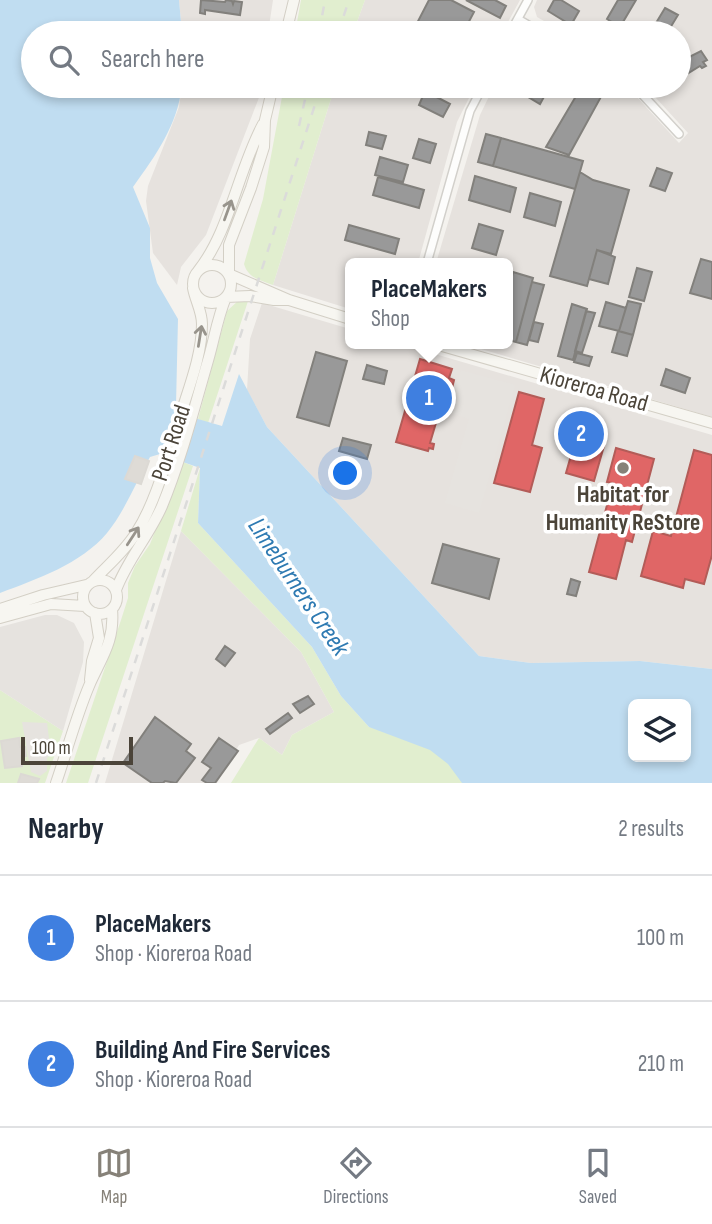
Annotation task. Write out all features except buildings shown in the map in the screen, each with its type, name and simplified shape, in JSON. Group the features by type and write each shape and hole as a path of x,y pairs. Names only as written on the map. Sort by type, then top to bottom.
{"main road":[{"path":"289,21 294,0"},
{"name":"Port Road","path":"194,387 208,362 218,318 232,286 229,246 264,147 265,120 270,98"},
{"name":"Port Road","path":"116,590 125,566 146,538 194,387 202,324 201,309 194,288 195,276 208,257 221,229 252,144 265,120"},
{"path":"198,271 214,264 229,274 289,300 345,317"},
{"path":"194,288 199,298 210,303 222,301 226,297 250,296 289,300"},
{"name":"Kioreroa Road","path":"453,349 712,423"},
{"name":"Port Road","path":"90,583 124,551 164,484"},
{"path":"0,609 90,583 106,581 116,590 117,598 111,610 104,614 95,613 85,606 51,604 0,618"},
{"path":"85,606 82,596 90,583"},
{"path":"56,783 90,684 104,659 113,623 111,610"},
{"path":"90,684 92,661 99,638 95,613"}],"street":[{"path":"521,21 518,19 528,0"},
{"path":"428,258 470,111 477,98"},
{"path":"646,98 679,134"}],"shaded area":[{"path":"179,0 273,0 270,21 181,21"},
{"path":"365,0 520,0 509,21 357,21"},
{"path":"537,0 712,0 712,417 481,349 513,349 513,258 437,258 480,115 488,98 638,98 679,143 688,133 656,98 691,98 691,21 544,21 537,17 534,7"},
{"path":"180,98 259,98 206,235 181,267 177,285 153,253 146,201 148,186"},
{"path":"331,98 469,98 457,122 419,258 345,258 345,307 273,285"},
{"path":"262,303 345,328 345,349 418,349 712,435 712,669 640,661 531,663 479,656 267,427 247,390 250,339"},
{"path":"461,370 515,385 479,513 445,503 469,419 449,412"},
{"path":"181,531 301,652 334,712 292,735 282,755 259,738 239,745 217,783 105,783"},
{"path":"45,615 57,615 74,623 84,642 83,662 63,731 0,690 0,627"},
{"path":"22,722 47,723 51,754 47,758 47,771 40,776 31,772"}],"green space":[{"path":"301,0 365,0 357,21 297,21"},
{"path":"282,98 331,98 273,285 252,275 244,264 263,199"},
{"path":"249,298 208,423 198,419 227,311 239,300"},
{"path":"183,462 193,466 88,783 66,783 128,598 128,583 135,566 150,544"},
{"path":"200,468 198,523 312,647 341,696 369,727 628,756 628,762 691,762 712,783 231,783 259,738 282,755 292,735 334,712 301,652 181,531"},
{"path":"0,690 63,731 45,783 0,783"}],"water":[{"name":"Limeburners Creek","path":"0,0 179,0 181,21 21,21 21,98 180,98 170,127 157,152 133,187 150,228 150,258 157,283 178,319 176,405 198,419 222,426 239,374 267,427 479,656 531,663 640,661 712,669 712,783 462,783 448,764 430,750 369,727 341,696 312,647 198,523 200,468 160,454 150,457 107,533 85,553 58,569 0,593"}],"railway":[{"path":"321,21 325,0"},
{"path":"342,21 349,0"},
{"path":"299,126 305,98"},
{"path":"96,783 317,98"}],"place":[{"name":"PlaceMakers","path":"429,398"},
{"name":"Building And Fire Services","path":"581,434"},
{"name":"Habitat for Humanity ReStore","path":"623,468"}]}
